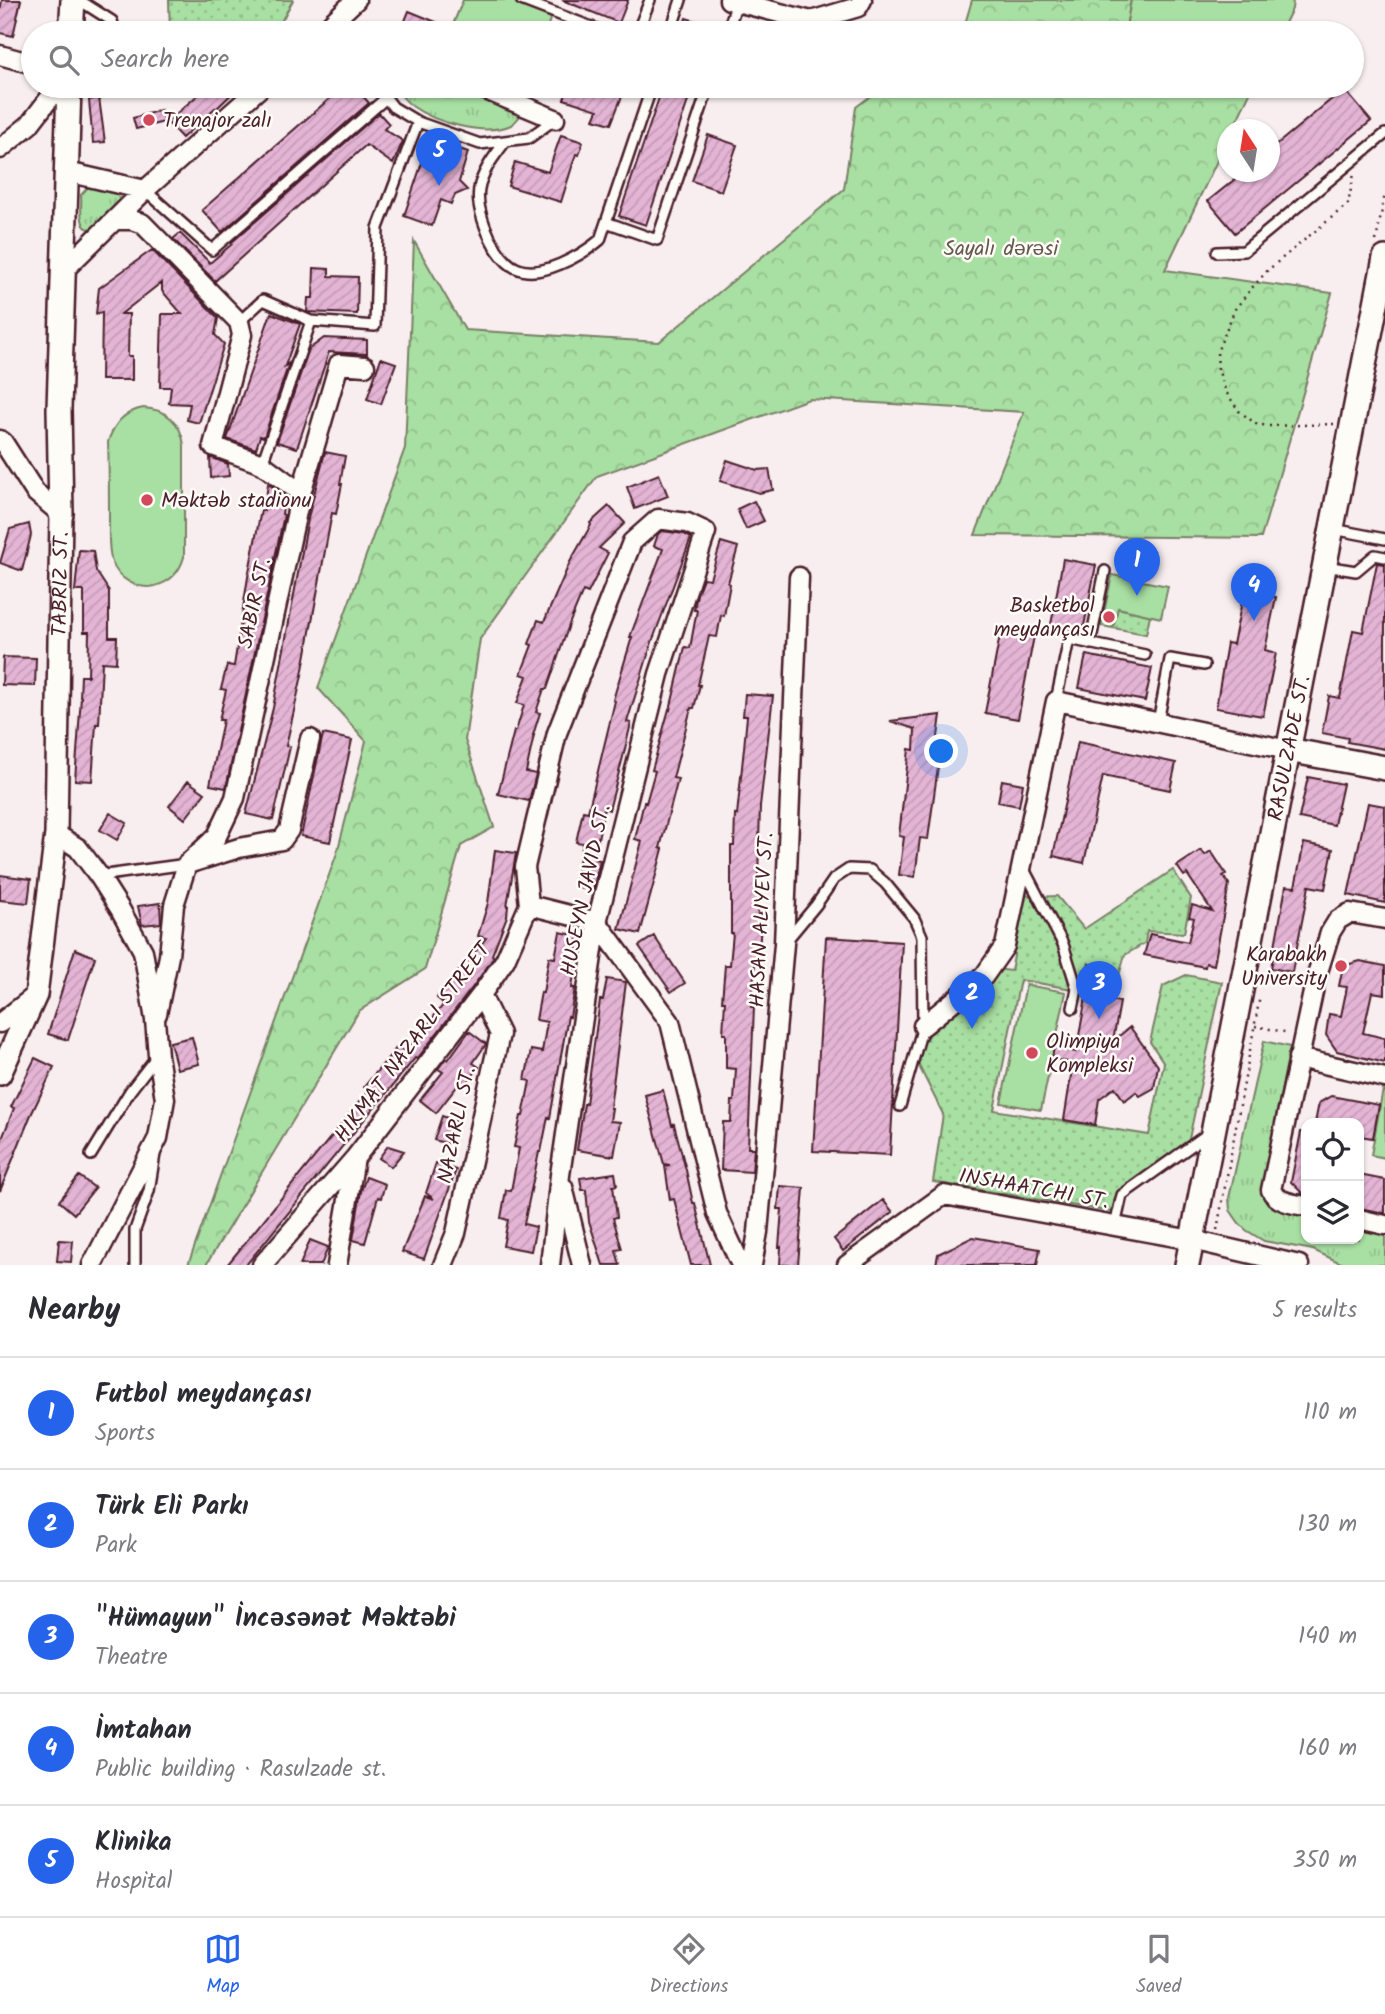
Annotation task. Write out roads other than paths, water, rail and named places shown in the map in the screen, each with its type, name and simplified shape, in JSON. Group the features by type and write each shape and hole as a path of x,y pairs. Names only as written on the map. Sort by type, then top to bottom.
{"main road":[{"path":"72,21 73,0"},
{"name":"TABRIZ ST.","path":"61,514 59,409 67,172 66,98"},
{"name":"RASULZADE ST.","path":"1187,1265 1385,258"},
{"path":"1289,750 1385,768"}],"street":[{"path":"338,21 356,0"},
{"path":"733,1 811,20 858,7 862,0"},
{"path":"0,55 21,61"},
{"path":"0,149 58,98"},
{"path":"63,271 145,190 248,98"},
{"path":"504,98 555,120"},
{"path":"67,172 145,190"},
{"path":"115,220 142,223 239,322 242,335 214,446 262,464 301,493"},
{"name":"SABIR ST.","path":"187,864 218,836 235,798 301,493 339,364 365,366"},
{"path":"0,440 35,492 61,514"},
{"name":"TABRIZ ST.","path":"0,1074 36,995 56,834 61,514"},
{"name":"HIKMAT NAZARLI STREET","path":"262,1265 355,1158 505,960 529,905 525,867 557,733 632,542 658,519 687,523 706,532"},
{"name":"HUSEYN JAVID ST.","path":"550,1265 560,1175 597,922 659,674 706,532"},
{"name":"HASAN ALIYEV ST.","path":"752,1265 759,1220 784,944 799,577"},
{"path":"923,1026 984,976 1006,946 1056,701 1289,750"},
{"path":"155,1020 169,956 174,905 187,864 239,848 282,840 289,830 310,739"},
{"path":"56,834 78,848 99,876 142,951 155,1020 165,1099 158,1138 92,1265"},
{"path":"529,905 597,922 670,1022 718,1213 741,1265"},
{"path":"1301,1205 1280,1200 1270,1190 1316,978 1333,925 1343,916 1350,913 1385,919"},
{"path":"0,1023 36,995"},
{"name":"NAZARLI ST.","path":"443,1265 456,1233 500,1034 481,995"},
{"path":"1298,1058 1385,1078"},
{"path":"337,1265 355,1158"},
{"path":"560,1175 582,1265"},
{"name":"INSHAATCHI ST.","path":"847,1265 944,1195 1192,1240"},
{"path":"1364,1220 1385,1225"},
{"path":"1192,1240 1280,1263 1299,1265"}],"lane":[{"path":"79,0 112,21"},
{"path":"521,0 576,21"},
{"path":"642,21 650,0"},
{"path":"674,21 681,0"},
{"path":"729,21 733,1"},
{"path":"145,190 212,250 386,98 393,107 418,122 480,145 529,138 555,120"},
{"path":"505,142 489,164 480,186 479,209 491,244 515,268 530,271 563,264 585,253 600,240 648,98"},
{"path":"606,222 657,240 705,98"},
{"path":"239,322 263,300 311,321 375,326 377,228 418,122"},
{"path":"1217,252 1244,251 1385,134"},
{"path":"262,464 311,321"},
{"path":"1331,528 1385,538"},
{"path":"1324,565 1356,571 1375,555 1385,557"},
{"path":"1090,644 1105,571"},
{"path":"1056,701 1069,639 1146,655"},
{"path":"1158,722 1170,659 1205,665"},
{"path":"99,876 187,864"},
{"path":"1021,864 1063,944 1077,989 1073,1008"},
{"path":"784,944 834,879 849,869 870,870 914,918 922,936 923,1026 900,1106"},
{"path":"91,1155 130,1091 158,1055"},
{"path":"1115,1226 1122,1195 1213,1130"},
{"path":"135,1265 135,1230 149,1191 158,1138"}],"place":[{"name":"Trenajor zalı","path":"149,120"},
{"name":"Klinika","path":"439,186"},
{"name":"Məktəb stadionu","path":"147,500"},
{"name":"Futbol meydançası","path":"1137,596"},
{"name":"Basketbol meydançası","path":"1109,617"},
{"name":"İmtahan","path":"1254,621"},
{"name":"Karabakh University","path":"1341,966"},
{"name":"\"Hümayun\" İncəsənət Məktəbi","path":"1099,1019"},
{"name":"Türk Eli Parkı","path":"972,1029"},
{"name":"Olimpiya Kompleksi","path":"1032,1053"}],"park label":[{"name":"Sayalı dərəsi","path":"1001,248"}]}
